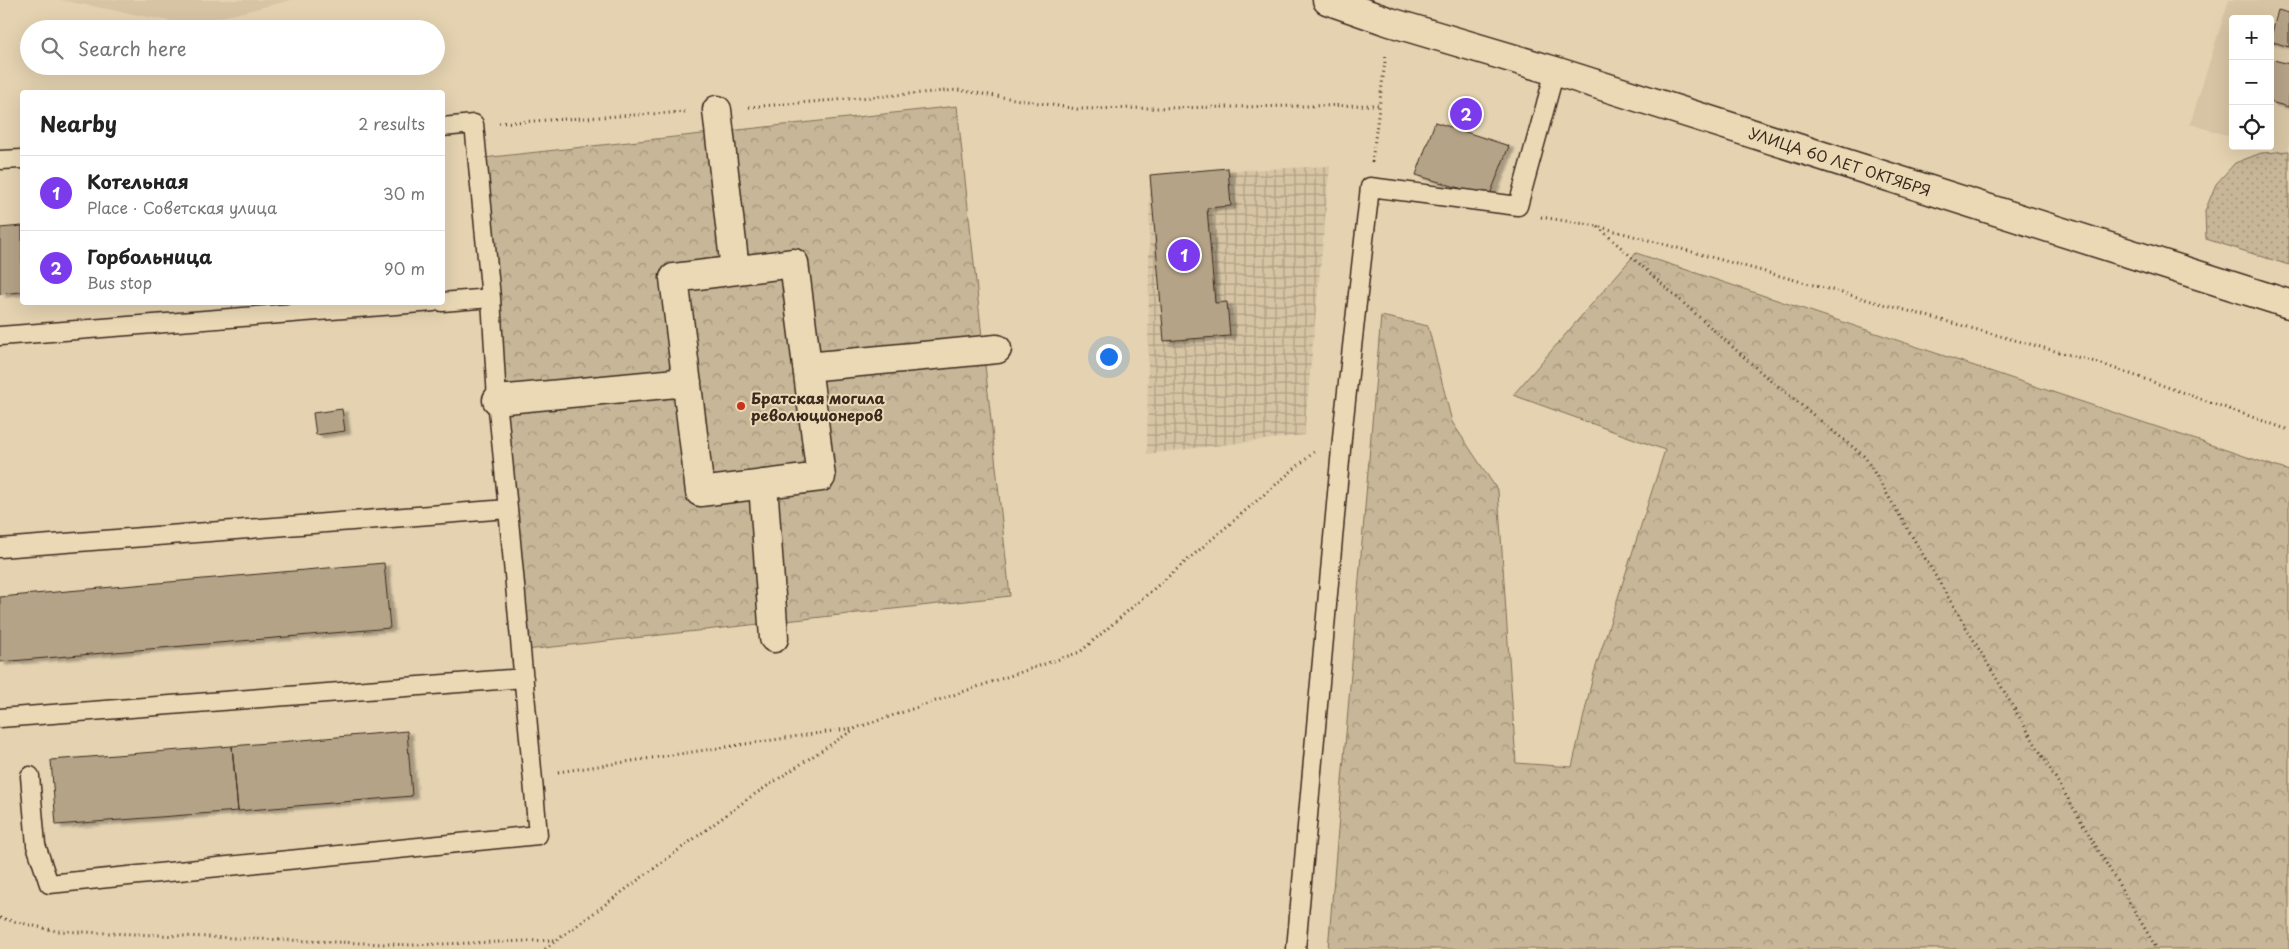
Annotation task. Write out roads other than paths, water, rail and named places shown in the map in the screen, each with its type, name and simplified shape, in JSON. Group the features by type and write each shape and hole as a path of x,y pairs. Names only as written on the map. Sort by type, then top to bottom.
{"street":[{"name":"УЛИЦА 60 ЛЕТ ОКТЯБРЯ","path":"1327,0 1390,22 1555,71 2289,304"},
{"path":"717,110 735,270"},
{"path":"794,263 821,477 700,492 674,278 735,270 794,263"},
{"path":"807,367 997,349"},
{"path":"497,400 687,382"},
{"path":"763,484 774,638"}],"lane":[{"path":"1296,949 1343,427 1370,187 1518,206 1555,71"},
{"path":"30,776 36,845 49,884 538,835 497,400 491,298 474,124 445,127"},
{"path":"0,160 20,159"},
{"path":"445,302 491,298"},
{"path":"0,336 396,305"},
{"path":"0,548 508,509"},
{"path":"0,718 524,678"}],"place":[{"name":"Горбольница","path":"1466,114"},
{"name":"Котельная","path":"1184,255"},
{"name":"Братская могила революционеров","path":"741,406"}]}
